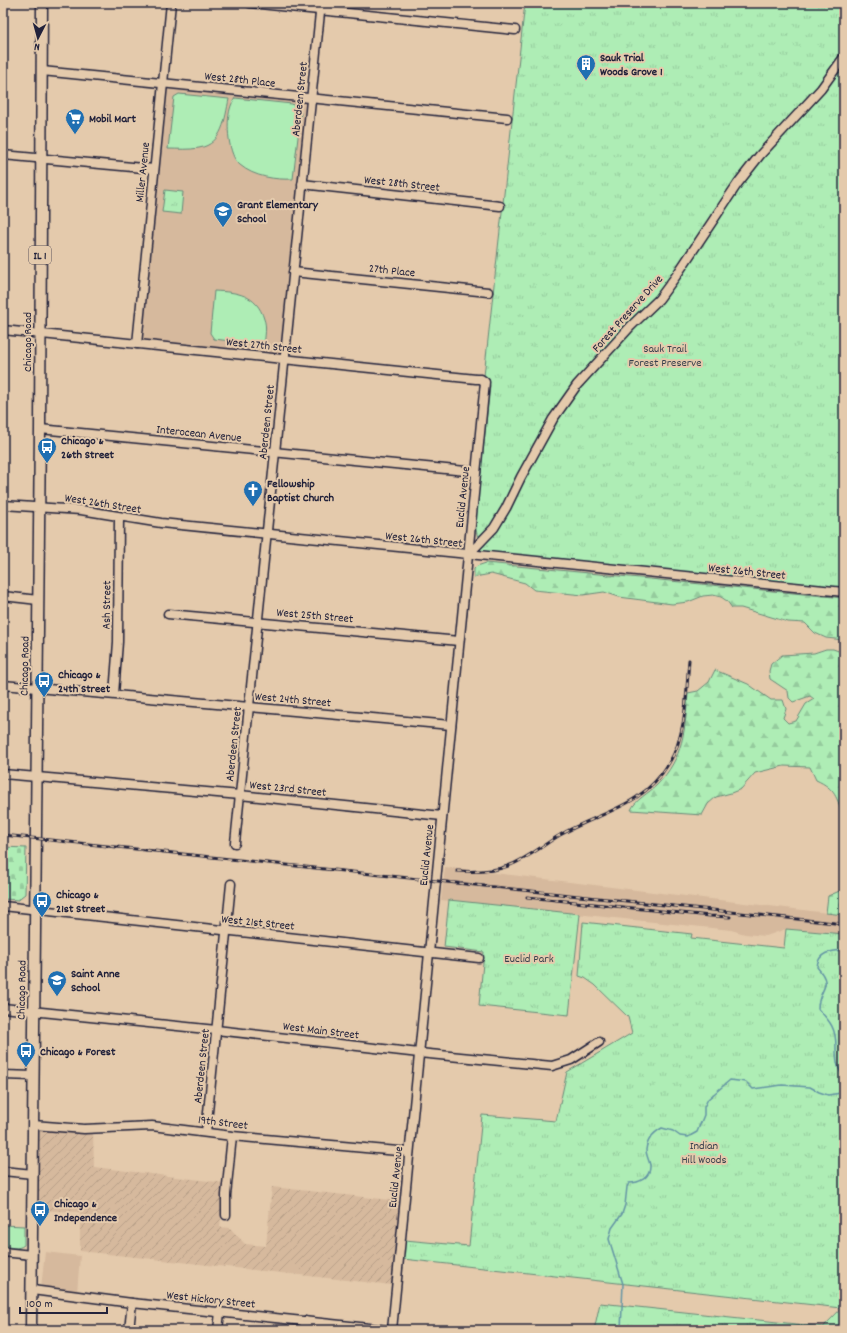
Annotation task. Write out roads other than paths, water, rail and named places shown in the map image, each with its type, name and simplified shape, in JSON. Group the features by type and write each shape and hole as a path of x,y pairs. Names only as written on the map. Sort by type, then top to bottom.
{"main road":[{"name":"Chicago Road","path":"31,1330 40,429 39,334 42,3"}],"street":[{"name":"Miller Avenue","path":"137,344 170,3"},
{"path":"250,3 320,7 515,30"},
{"name":"Aberdeen Street","path":"235,843 320,7"},
{"name":"Forest Preserve Drive","path":"468,555 494,528 553,419 577,385 631,326 659,299 738,183 760,155 821,89 844,57"},
{"name":"West 28th Place","path":"42,71 507,118"},
{"path":"3,155 154,170"},
{"name":"West 28th Street","path":"302,184 500,206"},
{"name":"27th Place","path":"293,272 488,292"},
{"name":"West 27th Street","path":"3,330 481,379 485,382"},
{"name":"Euclid Avenue","path":"392,1330 485,382"},
{"name":"Interocean Avenue","path":"40,429 476,472"},
{"name":"West 26th Street","path":"3,505 81,510 161,523 844,592"},
{"name":"Ash Street","path":"114,694 118,642 119,517"},
{"path":"3,596 38,600"},
{"name":"West 25th Street","path":"168,614 459,641"},
{"name":"West 24th Street","path":"3,685 451,725"},
{"name":"West 23rd Street","path":"3,774 240,795 442,816"},
{"name":"Aberdeen Street","path":"206,1132 231,884"},
{"name":"West 21st Street","path":"3,906 479,958"},
{"name":"West Main Street","path":"3,1008 552,1066 571,1060 599,1042"},
{"path":"3,1074 34,1076"},
{"name":"19th Street","path":"33,1125 84,1129 152,1126 232,1136 409,1152"},
{"path":"226,1214 225,1203 232,1136"},
{"path":"3,1171 33,1174"},
{"path":"3,1252 32,1256"},
{"name":"West Hickory Street","path":"32,1290 132,1303 388,1330"},
{"path":"129,1330 132,1303"},
{"path":"218,1330 220,1312"},
{"path":"304,1330 305,1321"}],"waterway":[{"path":"844,950 826,953 820,958 817,967 825,979 818,1009 834,1030 837,1061 844,1078"},
{"path":"621,1330 623,1284 609,1239 612,1228 622,1214 629,1183 640,1181 649,1173 650,1165 646,1150 649,1140 653,1134 662,1128 673,1131 680,1136 688,1137 697,1132 704,1115 704,1107 708,1099 730,1080 746,1082 753,1089 782,1085 810,1087 828,1095 841,1093 844,1089"}],"railway":[{"path":"457,871 489,870 502,868 515,863 560,835 620,807 646,790 658,778 675,752 685,713 689,660"},
{"path":"3,835 844,924"},
{"path":"527,897 730,917"}],"place":[{"name":"Sauk Trial Woods Grove 1","path":"586,81"},
{"name":"Mobil Mart","path":"75,135"},
{"name":"Grant Elementary School","path":"223,228"},
{"name":"Chicago & 26th Street","path":"47,464"},
{"name":"Fellowship Baptist Church","path":"253,507"},
{"name":"Chicago & 24th Street","path":"44,698"},
{"name":"Chicago & 21st Street","path":"42,918"},
{"name":"Saint Anne School","path":"57,997"},
{"name":"Chicago & Forest","path":"26,1068"},
{"name":"Chicago & Independence","path":"40,1227"}],"park label":[{"name":"Sauk Trail Forest Preserve","path":"665,355"},
{"name":"Euclid Park","path":"529,958"},
{"name":"Indian Hill Woods","path":"704,1152"}]}
